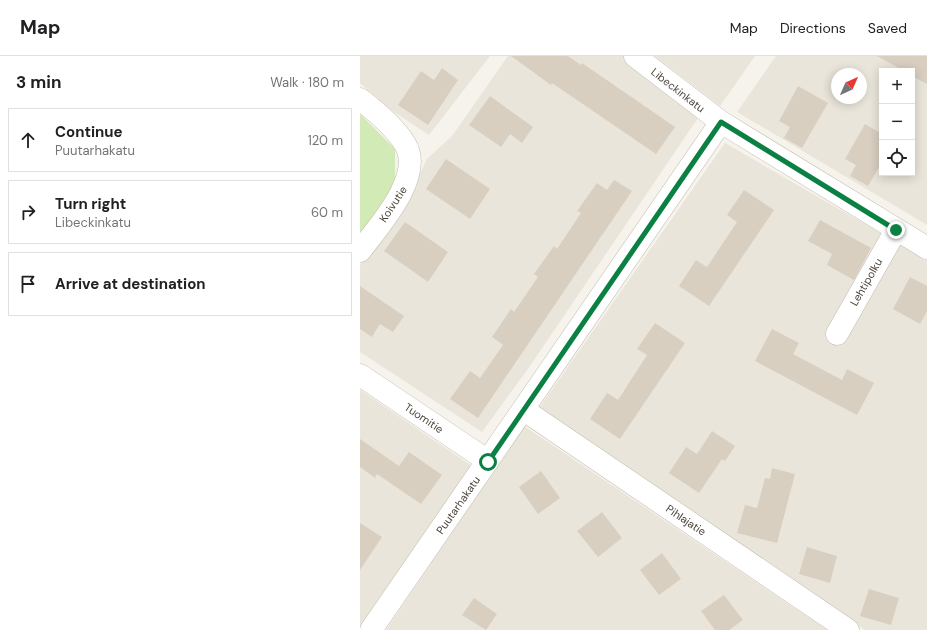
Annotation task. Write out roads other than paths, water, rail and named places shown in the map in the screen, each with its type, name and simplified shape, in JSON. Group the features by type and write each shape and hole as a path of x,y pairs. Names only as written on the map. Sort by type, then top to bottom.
{"street":[{"name":"Libeckinkatu","path":"635,56 721,122 927,248"},
{"name":"Koivutie","path":"360,99 382,117 406,145 410,162 408,179 400,196 360,252"},
{"name":"Puutarhakatu","path":"371,630 721,122"},
{"name":"Lehtipolku","path":"837,334 896,230"},
{"name":"Tuomitie","path":"360,375 488,462"},
{"name":"Pihlajatie","path":"524,410 848,630"}]}
